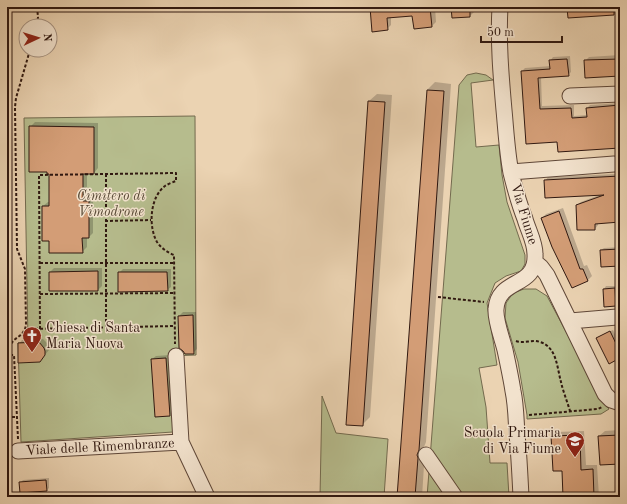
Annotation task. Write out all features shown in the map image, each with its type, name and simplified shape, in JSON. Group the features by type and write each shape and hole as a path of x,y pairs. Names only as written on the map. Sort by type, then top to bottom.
{"street":[{"name":"Via Fiume","path":"496,304 504,290 529,275 535,262 534,246 519,203 511,172 506,137 501,84 499,30 500,7"},
{"path":"570,96 620,94"},
{"path":"511,172 614,164"},
{"path":"535,262 547,275 605,394 615,402"},
{"path":"496,304 496,318 514,393 521,497"},
{"path":"570,321 617,317"},
{"name":"Viale delle Rimembranze","path":"176,356 181,442 207,497"},
{"name":"Viale delle Rimembranze","path":"18,451 181,442"},
{"path":"426,454 455,497"}],"path":[{"path":"37,7 38,18"},
{"path":"18,451 14,355 10,355 10,345 22,334 26,324 25,269 17,249 15,107 16,98 28,58"},
{"path":"40,329 40,175 176,173 176,180 165,186 156,196 151,220 153,232 157,242 164,250 174,255 176,356"},
{"path":"106,174 106,328"},
{"path":"105,220 151,220"},
{"path":"40,263 174,263"},
{"path":"40,294 174,293"},
{"path":"438,297 496,304"},
{"path":"25,329 175,326"},
{"path":"513,338 519,342 539,341 550,349 555,357 560,381 570,411"},
{"path":"516,416 598,409 615,402"},
{"path":"7,417 17,417"}],"green space":[{"path":"476,73 486,75 493,80 471,83 476,147 499,145 507,202 525,255 525,264 521,271 506,276 495,283 487,303 497,365 479,368 486,407 490,463 507,463 509,497 427,497 459,85 467,75"},
{"name":"Cimitero di Vimodrone","path":"195,116 196,355 169,356 173,432 21,442 18,343 28,342 24,118"},
{"path":"524,289 536,289 547,296 605,405 609,409 601,414 527,419 518,362 505,318 506,303 513,293"},
{"path":"322,396 336,433 388,439 384,497 320,497"}],"building":[{"path":"370,7 430,7 432,27 414,29 412,16 387,18 388,30 372,32"},
{"path":"451,7 470,7 470,17 452,18"},
{"path":"614,7 614,15 568,18 567,8"},
{"path":"567,59 569,76 538,78 540,109 571,108 572,118 587,117 586,108 620,105 620,148 558,152 557,142 526,144 521,71 550,69 549,60"},
{"path":"620,59 620,76 585,78 584,60"},
{"path":"427,90 444,91 419,450 417,455 415,497 397,497"},
{"path":"368,101 385,102 363,426 346,425"},
{"path":"29,126 94,127 94,174 83,174 83,201 89,201 89,238 82,238 83,253 49,253 49,241 42,241 42,206 49,206 49,174 47,174 47,172 29,172"},
{"path":"620,176 620,222 595,224 595,230 577,230 576,205 604,195 545,198 544,180"},
{"path":"559,211 580,269 583,269 588,281 572,288 552,247 541,218"},
{"path":"620,249 620,266 601,267 600,250"},
{"path":"98,271 98,291 49,291 49,272"},
{"path":"118,272 167,272 168,291 118,292"},
{"path":"615,288 616,306 604,307 603,289"},
{"path":"193,315 194,354 185,354 179,348 178,316"},
{"path":"610,331 620,352 620,358 609,364 596,338"},
{"name":"Chiesa di Santa Maria Nuova","path":"39,342 45,351 45,355 40,362 18,363 18,343"},
{"path":"166,358 170,416 155,417 151,359"},
{"path":"580,435 581,470 593,469 594,497 563,497 562,471 553,471 551,436"},
{"path":"620,435 620,464 600,465 598,436"},
{"path":"46,480 47,491 20,493 19,482"}],"place":[{"name":"Chiesa di Santa Maria Nuova","path":"32,353"},
{"name":"Scuola Primaria di Via Fiume","path":"575,458"}]}
